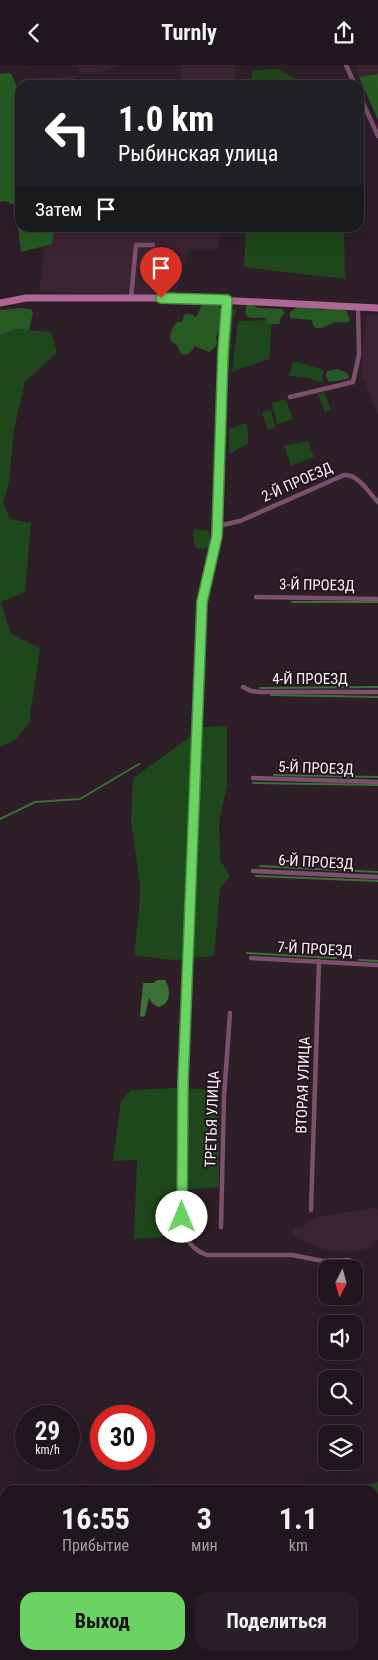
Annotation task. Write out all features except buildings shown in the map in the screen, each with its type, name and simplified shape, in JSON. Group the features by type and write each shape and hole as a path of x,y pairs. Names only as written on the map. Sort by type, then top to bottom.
{"main road":[{"path":"0,303 26,299 131,298 227,300 378,308"}],"street":[{"path":"346,65 353,80"},
{"path":"364,105 378,136"},
{"path":"131,298 136,245 153,245"},
{"path":"227,300 223,353 218,526 216,548 204,588 202,602 183,1083 183,1227 188,1241 194,1248 207,1255 292,1255 318,1261"},
{"path":"290,397 353,382 360,355 358,307"},
{"name":"2-Й ПРОЕЗД","path":"218,526 240,521 344,475 351,475 357,479 378,502"},
{"name":"3-Й ПРОЕЗД","path":"256,597 378,599"},
{"name":"4-Й ПРОЕЗД","path":"243,687 251,691 378,691"},
{"name":"5-Й ПРОЕЗД","path":"253,778 378,782"},
{"name":"6-Й ПРОЕЗД","path":"253,871 378,877"},
{"name":"7-Й ПРОЕЗД","path":"251,958 378,965"},
{"name":"ВТОРАЯ УЛИЦА","path":"311,1210 319,961"},
{"name":"ТРЕТЬЯ УЛИЦА","path":"222,1227 224,1097 230,1013"}],"shaded area":[{"path":"77,65 119,65 101,72 80,72"},
{"path":"181,65 235,65 235,80 181,80"},
{"path":"356,65 378,65 378,74 359,77"},
{"path":"278,69 298,80 251,80 252,71"},
{"path":"11,73 15,82 15,205 4,201 0,202 0,74"},
{"path":"378,74 378,120 364,88 364,80 360,80 359,77"},
{"path":"76,76 76,80 19,79"},
{"path":"18,232 54,232 52,244 21,252"},
{"path":"46,232 221,232 219,249 189,249 176,295 39,292"},
{"path":"246,232 344,232 345,279 244,267"},
{"path":"210,304 221,309 221,323 216,337 216,346 209,352 195,346 188,354 181,354 177,345 171,341 171,333 174,326 177,322 182,322 184,315 190,314 196,317 202,305"},
{"path":"250,304 258,308 282,309 285,313 281,317 279,324 268,324 265,318 248,317 246,306"},
{"path":"299,306 320,310 334,308 344,310 347,311 350,321 332,323 322,328 316,328 312,320 290,318 290,312"},
{"path":"31,309 33,313 29,330 16,329 0,335 0,310"},
{"path":"233,309 237,310 233,319 229,368 226,363 226,335"},
{"path":"367,315 378,315 378,415 360,371"},
{"path":"272,320 269,359 232,372 238,321"},
{"path":"16,329 51,332 57,352 25,382 14,429 9,482 3,502 10,519 31,523 25,592 1,602 11,634 40,648 29,723 15,740 0,747 0,335"},
{"path":"293,361 321,369 324,372 322,376 323,383 308,378 289,376"},
{"path":"338,369 347,373 349,377 329,382 326,376 327,371"},
{"path":"324,392 331,410 325,412 318,394"},
{"path":"286,399 293,419 277,424 272,403"},
{"path":"271,410 275,428 268,430 262,412"},
{"path":"246,423 248,444 229,454 229,429"},
{"path":"308,441 314,457 291,466 284,446"},
{"path":"195,529 209,531 211,545 208,548 199,549 195,547 193,533"},
{"path":"227,726 227,786 219,821 220,860 230,876 220,889 214,956 173,960 134,955 140,884 131,821 133,778 204,727"},
{"path":"157,980 165,980 169,992 168,1000 158,1007 149,998 145,1016 141,1017 143,983 153,983"},
{"path":"178,1088 218,1090 219,1187 182,1190 183,1211 161,1215 163,1237 134,1239 137,1160 113,1161 121,1101 131,1090"},
{"path":"373,1208 378,1209 378,1240 370,1248 352,1252 325,1250 294,1237 293,1228 302,1227 316,1217"},
{"path":"378,1482 378,1485 365,1485"}],"waterway":[{"path":"292,602 378,602"},
{"path":"260,688 378,687"},
{"path":"271,695 378,697"},
{"path":"0,819 35,802 80,799 139,764"},
{"path":"274,775 378,777"},
{"path":"253,783 378,785"},
{"path":"260,866 378,872"},
{"path":"256,876 378,881"},
{"path":"247,953 336,958"},
{"path":"359,960 378,961"}],"route":[{"path":"161,298 227,300 223,353 217,536 216,548 207,576 202,602 183,1083 182,1217"}]}
